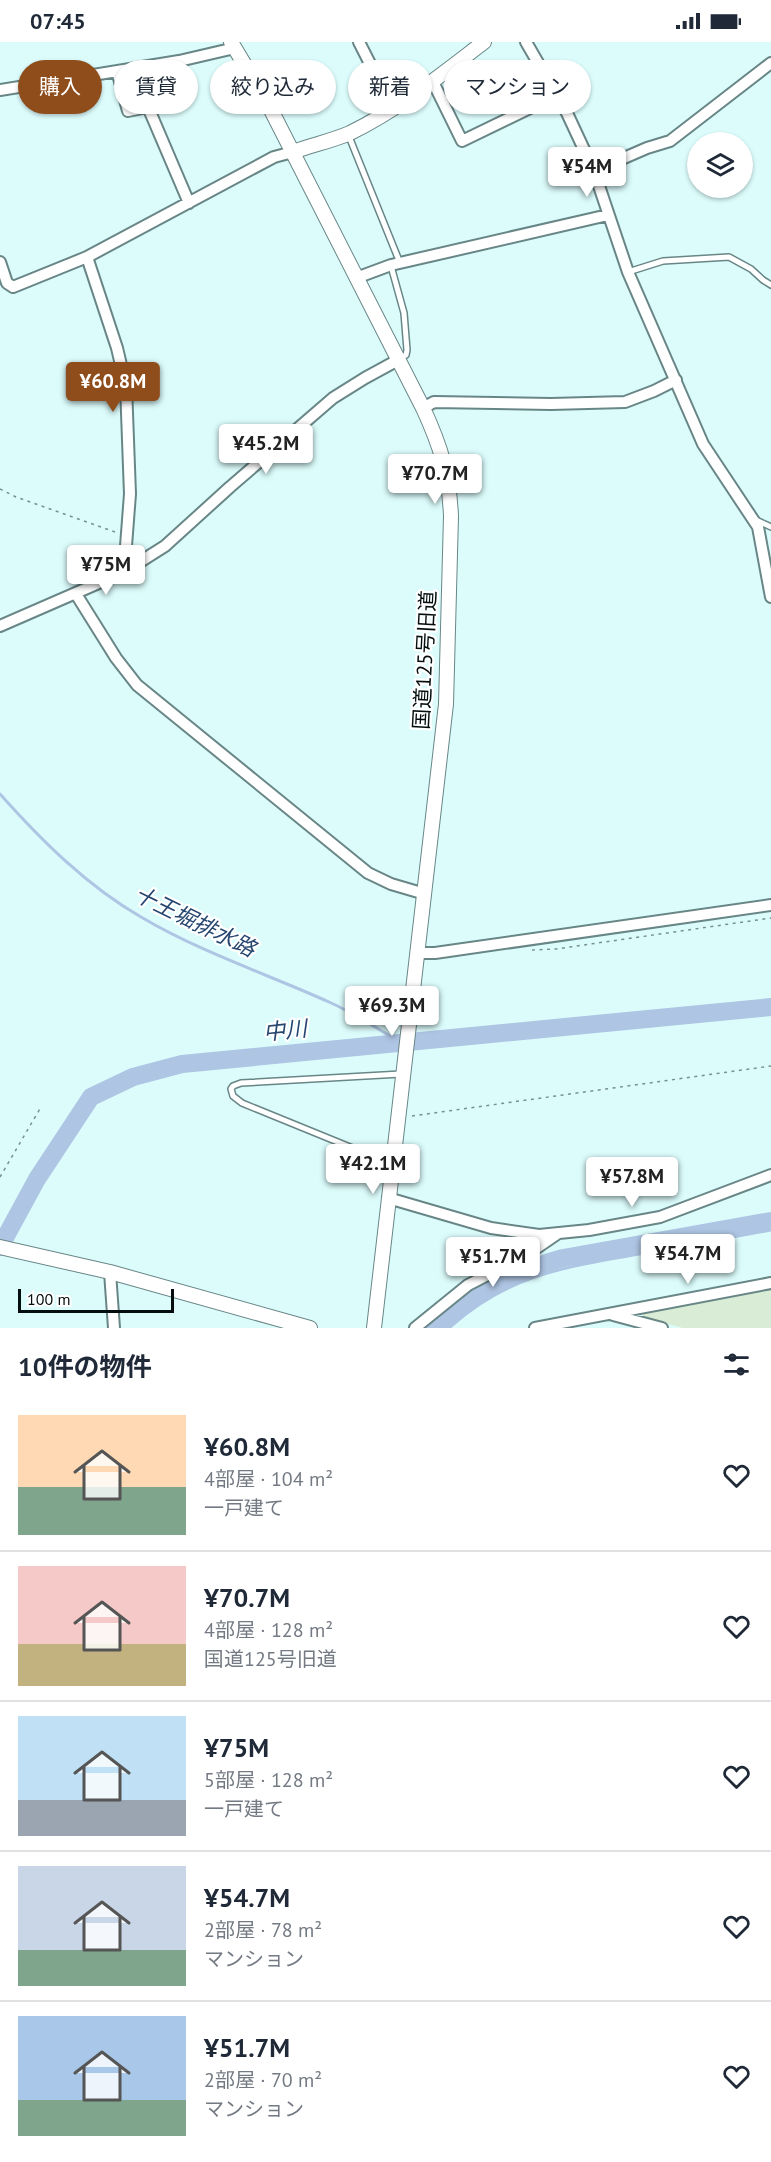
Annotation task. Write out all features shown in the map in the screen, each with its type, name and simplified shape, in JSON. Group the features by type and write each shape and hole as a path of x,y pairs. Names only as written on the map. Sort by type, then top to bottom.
{"street":[{"path":"359,42 368,60"},
{"path":"444,103 434,82 484,42"},
{"path":"526,42 536,60"},
{"path":"182,60 233,45"},
{"name":"国道125号旧道","path":"233,45 256,82 293,152 423,408 446,466 452,516 446,704 374,1328"},
{"path":"594,171 647,148 670,141 770,69"},
{"path":"0,90 114,71"},
{"path":"151,114 189,203"},
{"path":"0,262 7,283 13,287 87,257 274,157 348,134 384,114"},
{"path":"449,114 462,141 519,114"},
{"path":"567,114 594,171 628,272 703,444 758,527 771,597"},
{"path":"356,278 396,264 608,215"},
{"path":"87,257 117,348 126,386 129,494 124,572"},
{"path":"0,626 124,572 165,546 333,399 398,360"},
{"path":"423,408 434,402 551,404 625,402 654,392 676,380"},
{"path":"76,594 116,658 137,685 368,873 391,884 425,894"},
{"path":"418,953 435,953 531,940 771,905"},
{"path":"388,1198 491,1228 539,1235 589,1230 660,1217 771,1175"},
{"path":"416,1328 468,1285 519,1260 559,1233"},
{"path":"0,1247 110,1272 295,1326 310,1328"},
{"path":"110,1272 114,1328"},
{"path":"535,1328 771,1283"},
{"path":"610,1314 662,1328"}],"lane":[{"path":"348,134 396,264 407,350 406,355 398,360"},
{"path":"628,272 663,261 729,257 751,269 771,285"},
{"path":"752,518 771,527"},
{"path":"393,1162 377,1158 242,1103 232,1096 231,1089 241,1083 403,1071"}],"path":[{"path":"0,489 16,497 127,536"},
{"path":"531,940 532,951 771,918"},
{"path":"406,1116 771,1066"},
{"path":"0,1177 41,1107"}],"green space":[{"path":"771,1288 771,1328 683,1328 643,1317 643,1312"}],"waterway":[{"name":"十王堀排水路","path":"0,794 83,877 121,905 163,930 338,1006 401,1043"},
{"name":"中川","path":"0,1247 37,1179 91,1097 133,1077 182,1064 771,1007"},
{"path":"435,1328 494,1285 544,1264 563,1258 771,1221"},
{"path":"449,1328 493,1296 538,1276 586,1264 771,1230"}]}
